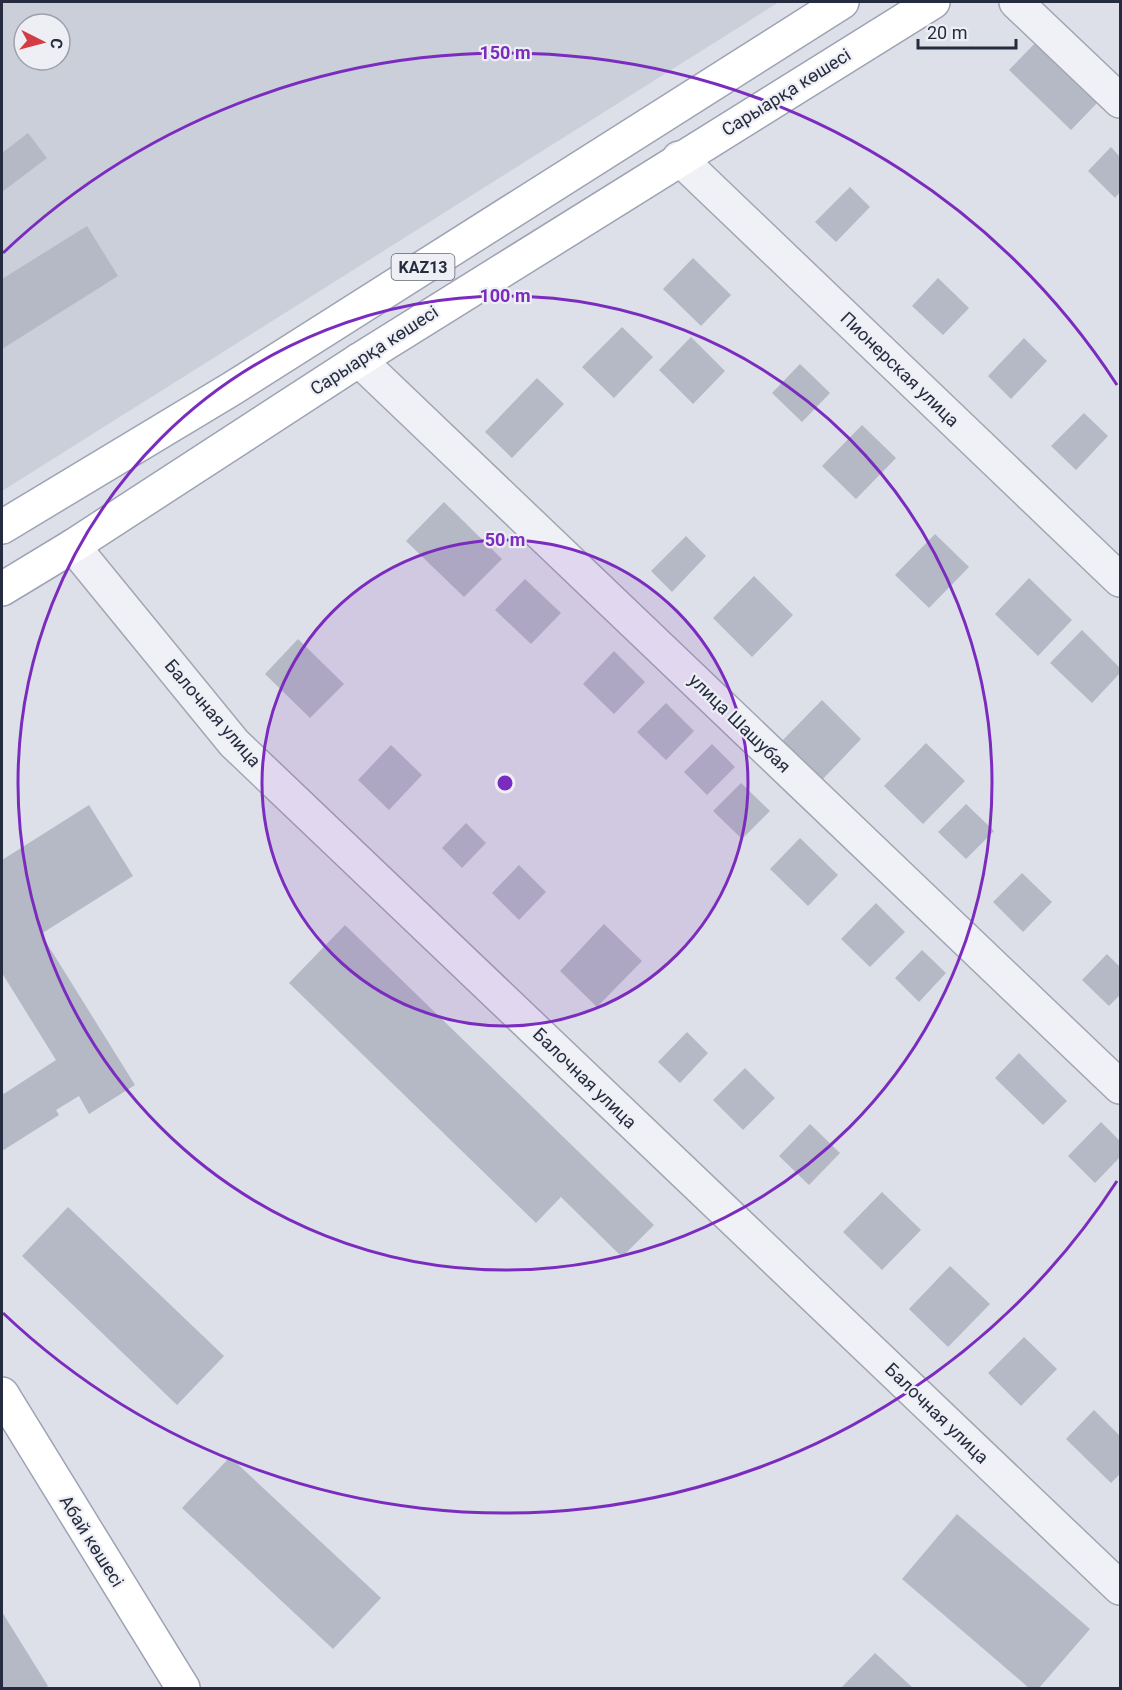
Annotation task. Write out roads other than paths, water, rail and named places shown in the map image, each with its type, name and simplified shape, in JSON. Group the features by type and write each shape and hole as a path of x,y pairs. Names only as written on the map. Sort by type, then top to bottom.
{"main road":[{"name":"KAZ13","path":"2,527 232,388 842,2"},
{"name":"Сарыарқа көшесі","path":"2,589 73,546 358,360 679,158 933,2"},
{"name":"Абай көшесі","path":"2,1394 183,1689"}],"street":[{"path":"1016,2 1120,101"},
{"name":"Пионерская улица","path":"679,158 1120,580"},
{"name":"улица Шашубая","path":"358,360 1120,1087"},
{"name":"Балочная улица","path":"73,546 234,743 1120,1588"}]}
